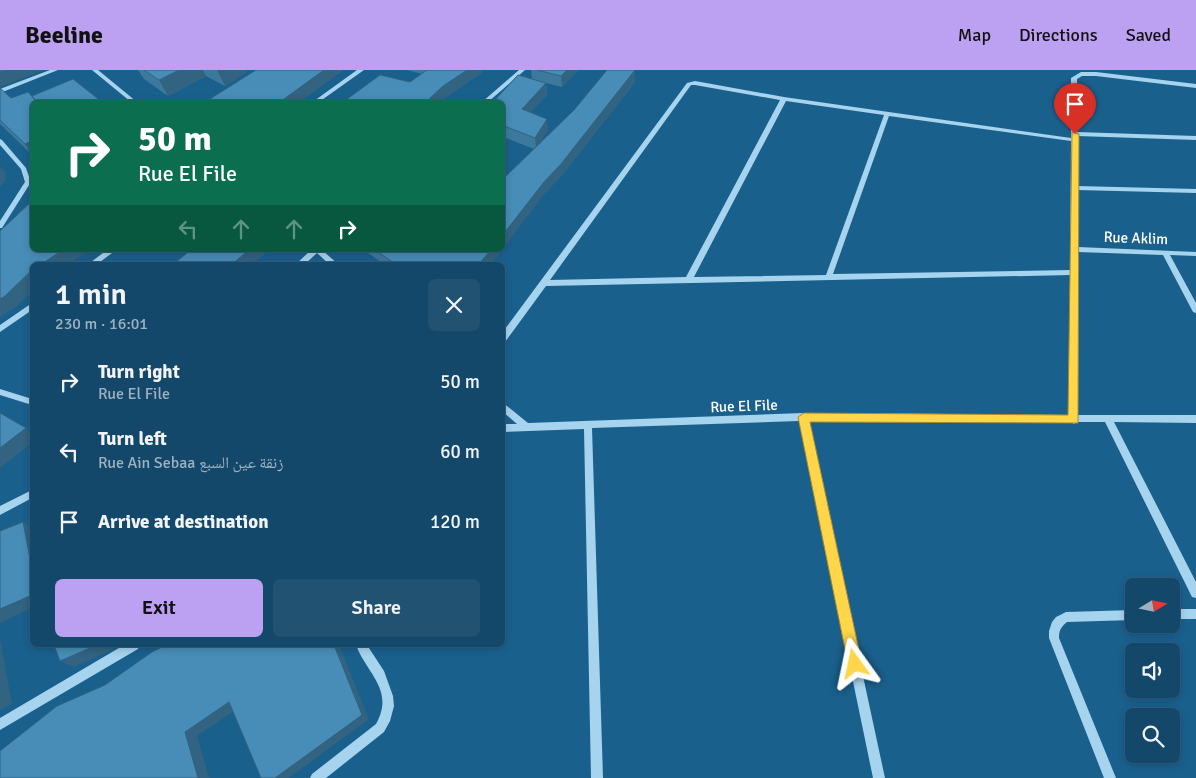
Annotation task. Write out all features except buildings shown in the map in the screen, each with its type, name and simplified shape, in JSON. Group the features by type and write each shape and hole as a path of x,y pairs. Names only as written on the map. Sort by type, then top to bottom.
{"street":[{"path":"0,91 55,70"},
{"path":"95,70 132,100"},
{"path":"319,100 361,70"},
{"path":"487,100 522,70"},
{"path":"1074,420 1074,78 1081,74 1096,74 1196,86"},
{"path":"505,336 546,283 686,86 695,83 784,99 887,114 1075,137 1196,138"},
{"path":"688,280 784,99"},
{"path":"828,276 887,114"},
{"path":"0,142 24,169 28,182 0,226"},
{"path":"1075,188 1196,191"},
{"name":"Rue Aklim","path":"1075,249 1196,254"},
{"path":"95,262 109,252"},
{"path":"303,262 315,252"},
{"path":"319,252 331,262"},
{"path":"1164,253 1196,310"},
{"path":"546,283 1075,272"},
{"path":"0,330 30,308"},
{"path":"0,392 30,401"},
{"path":"505,408 528,428"},
{"path":"804,417 879,778"},
{"name":"Rue El File","path":"505,428 804,417 1108,419"},
{"path":"1196,419 1108,419 1196,593"},
{"path":"588,426 597,778"},
{"path":"0,511 30,495"},
{"path":"1180,614 1196,614"},
{"path":"1110,778 1053,632 1059,620 1066,617 1125,615"},
{"path":"0,724 131,647"},
{"path":"316,778 380,728 388,718 390,708 386,688 362,647"}],"route":[{"path":"855,664 804,417 1074,420 1075,134"}]}
